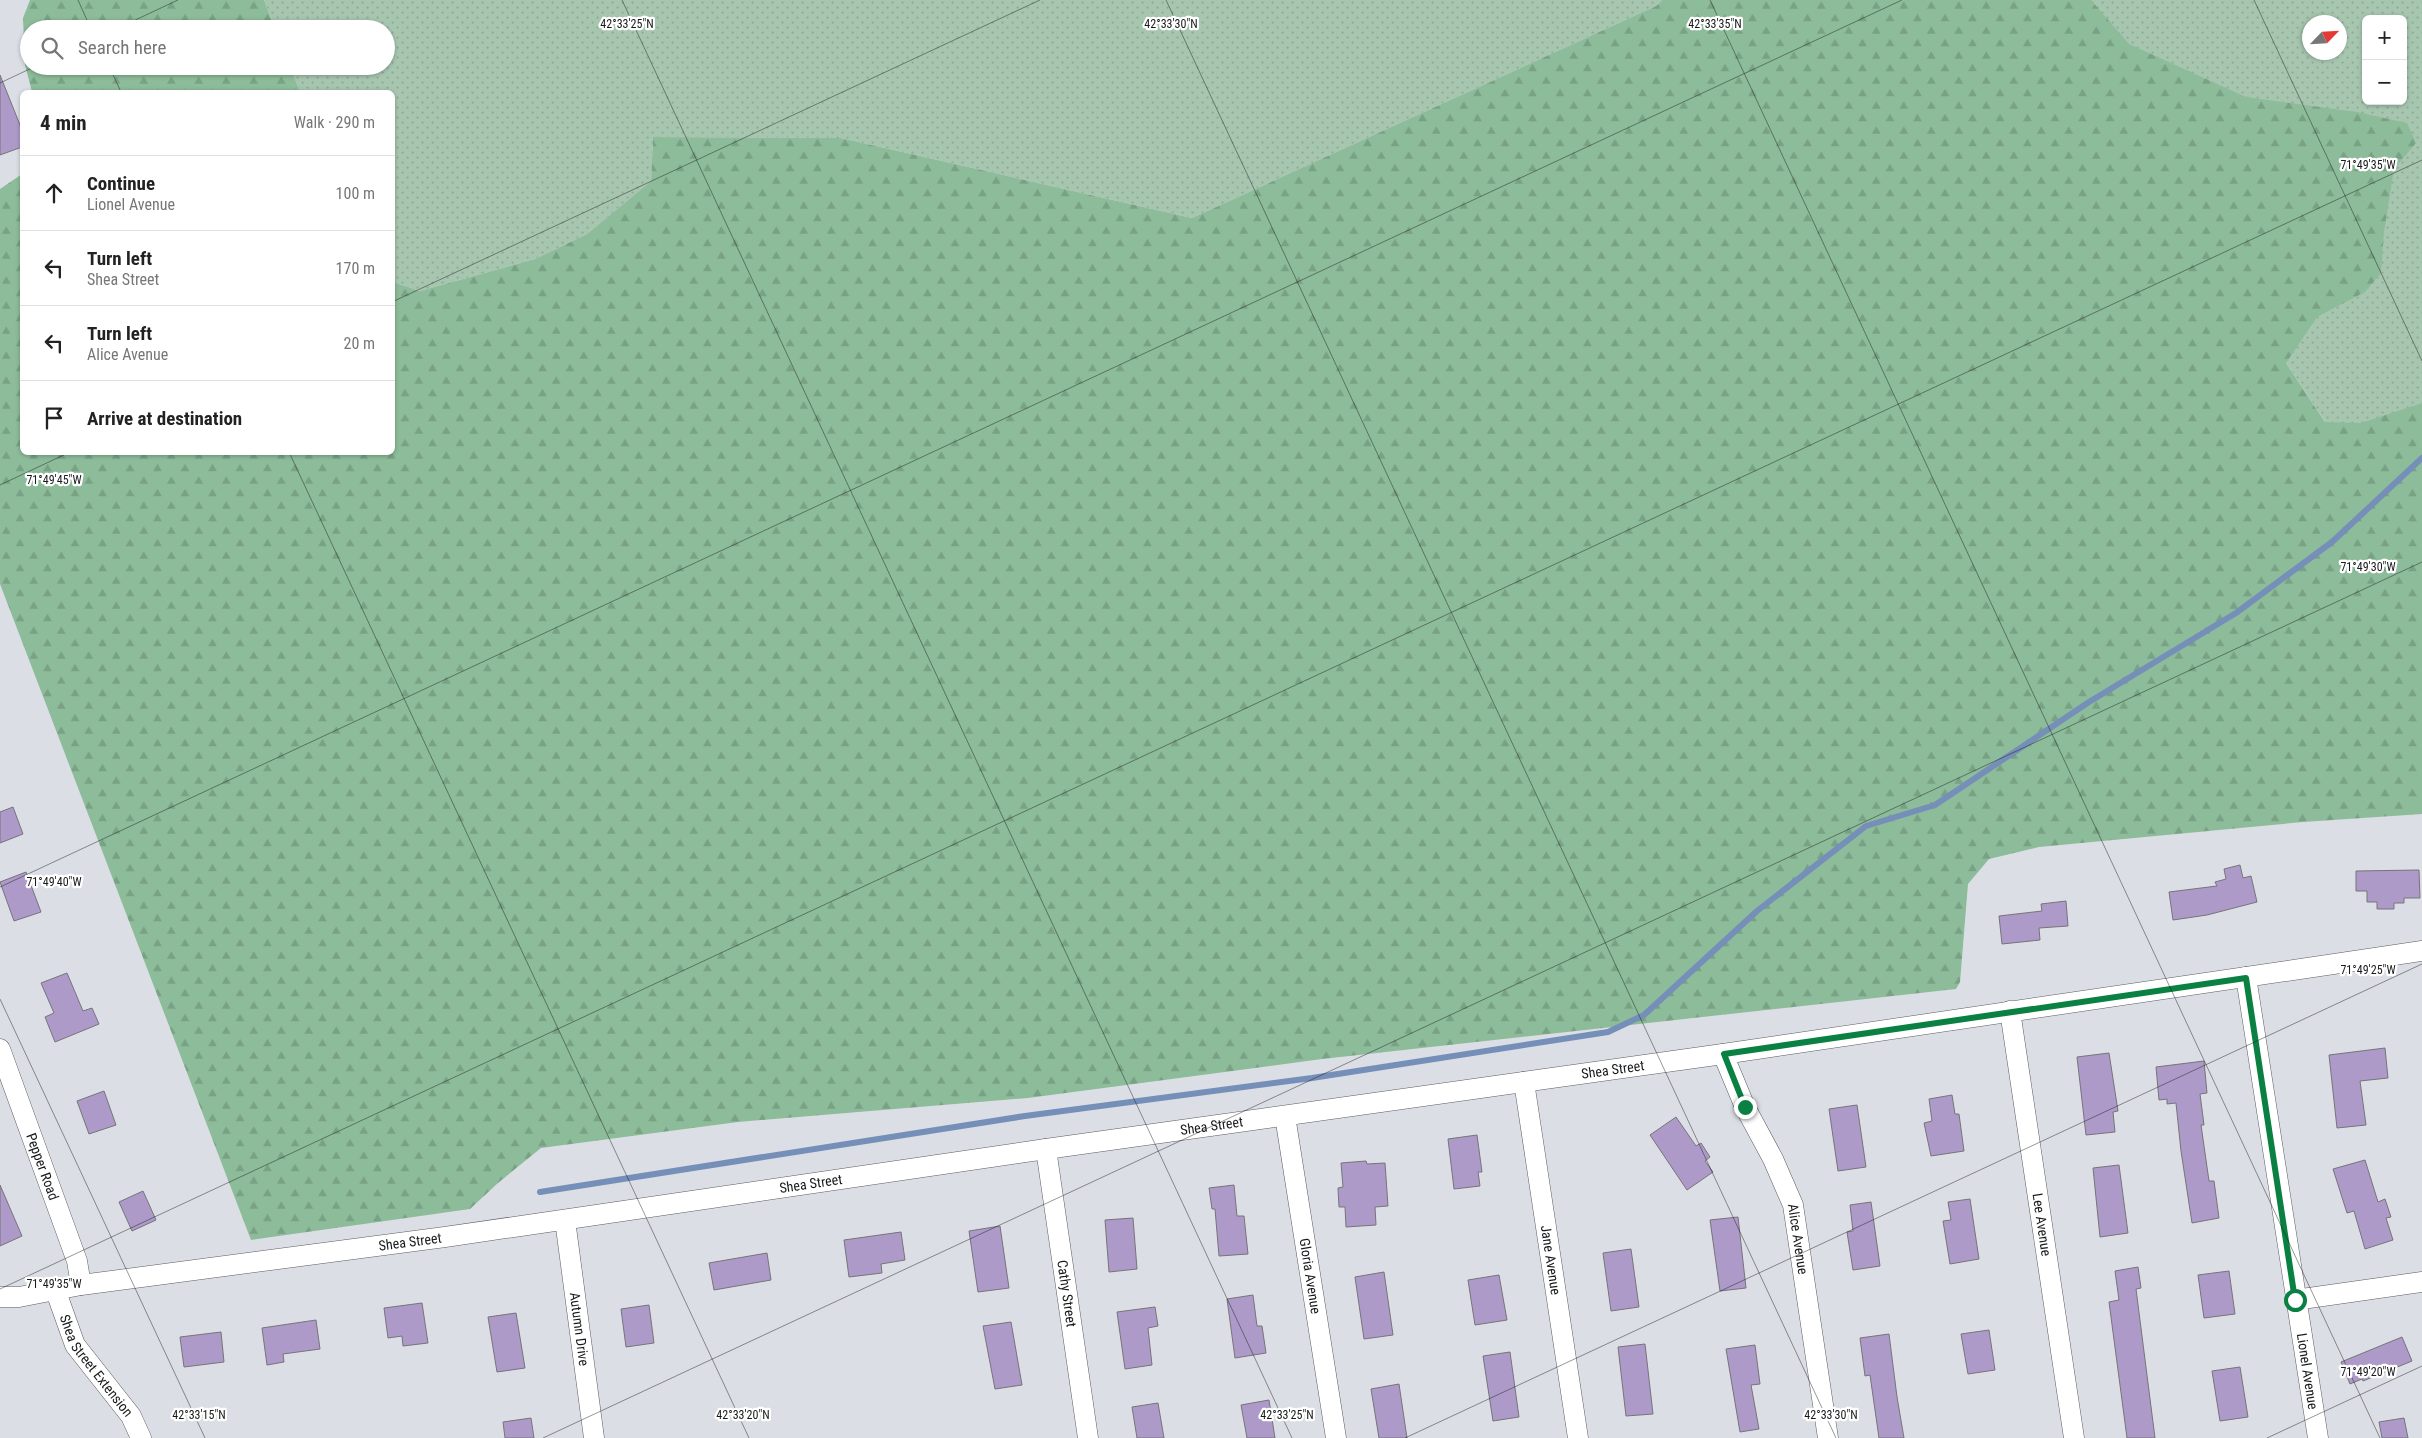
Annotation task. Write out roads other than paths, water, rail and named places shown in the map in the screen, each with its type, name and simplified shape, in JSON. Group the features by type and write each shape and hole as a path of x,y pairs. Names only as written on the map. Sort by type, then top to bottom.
{"street":[{"name":"Shea Street","path":"0,1297 19,1297 81,1285 565,1220 1046,1149 1724,1054 2422,951"},
{"name":"Lionel Avenue","path":"2246,978 2318,1438"},
{"name":"Lee Avenue","path":"2010,1011 2074,1438"},
{"name":"Pepper Road","path":"0,1049 77,1261 81,1285"},
{"name":"Alice Avenue","path":"1724,1054 1745,1107 1773,1159 1793,1205 1828,1438"},
{"name":"Jane Avenue","path":"1524,1082 1578,1438"},
{"name":"Gloria Avenue","path":"1285,1116 1336,1438"},
{"name":"Cathy Street","path":"1046,1149 1088,1438"},
{"name":"Autumn Drive","path":"565,1220 594,1438"},
{"path":"2295,1300 2422,1282"},
{"name":"Shea Street Extension","path":"55,1289 75,1346 131,1416 141,1438"}],"waterway":[{"path":"540,1192 1025,1116 1312,1078 1608,1032 1644,1015 1757,911 1866,826 1935,805 2089,702 2236,613 2332,542 2422,458"}]}
